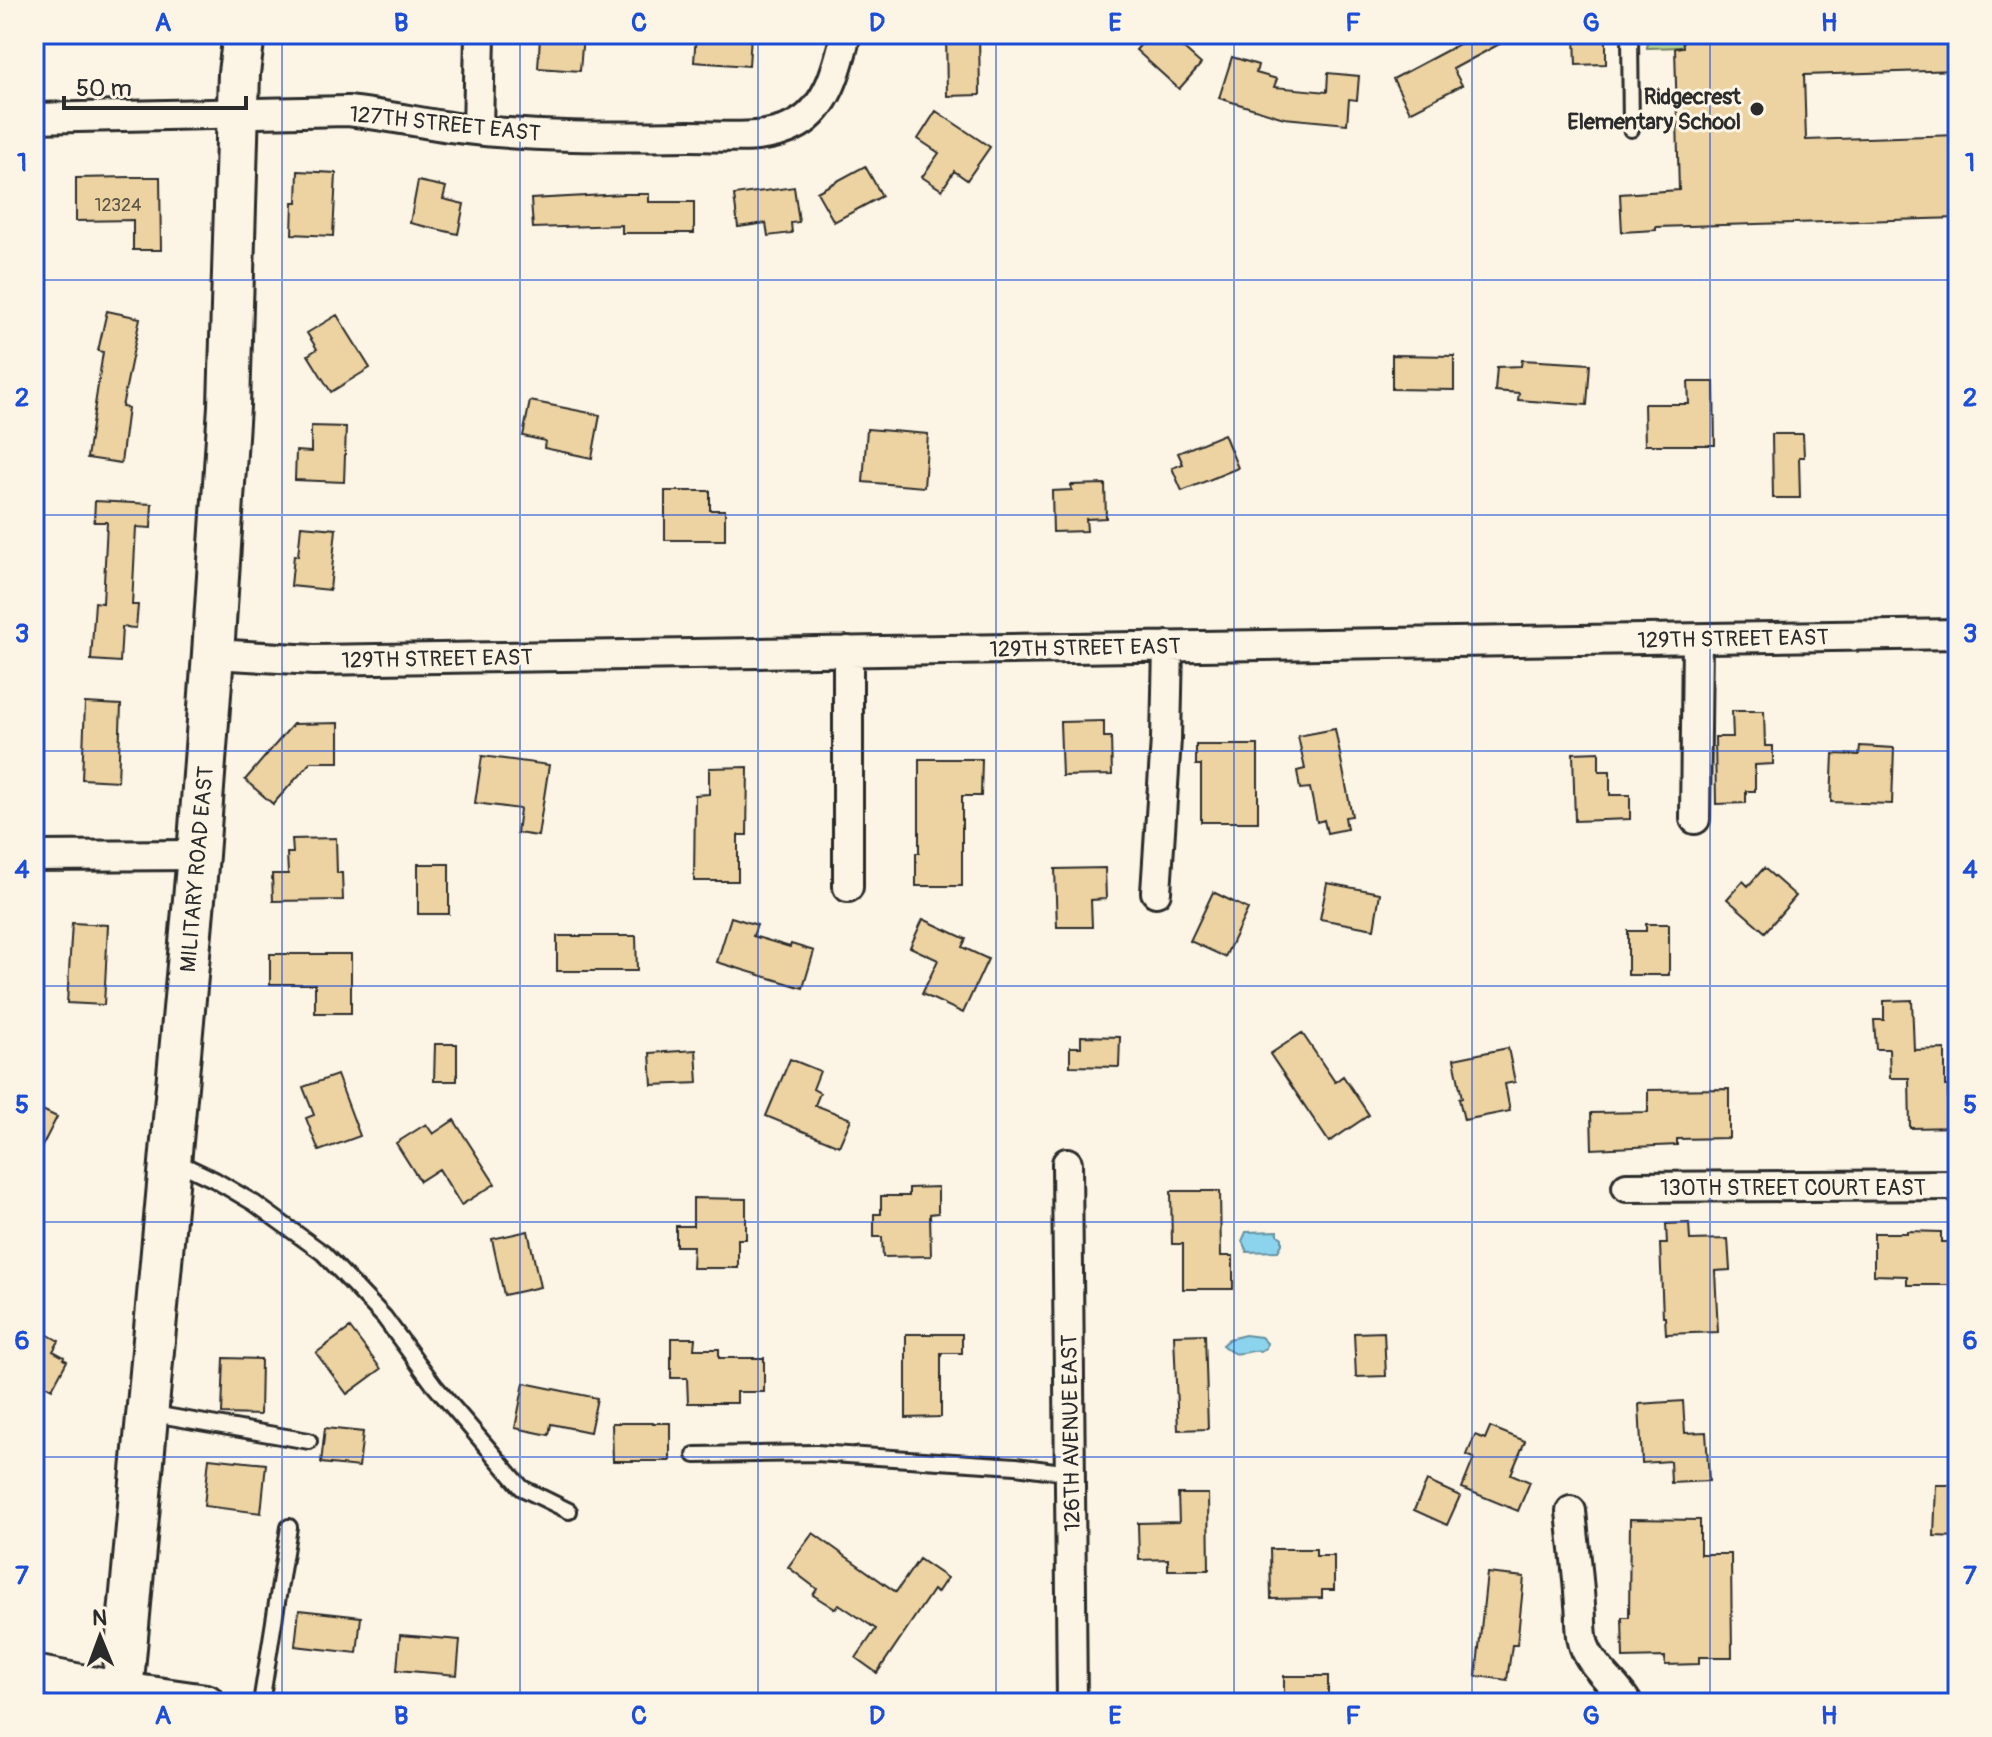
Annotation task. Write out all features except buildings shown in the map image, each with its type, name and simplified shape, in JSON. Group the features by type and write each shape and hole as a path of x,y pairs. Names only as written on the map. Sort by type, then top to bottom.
{"main road":[{"name":"MILITARY ROAD EAST","path":"122,1697 198,855 213,654 229,406 239,73 244,34"}],"street":[{"path":"478,130 480,34"},
{"name":"127TH STREET EAST","path":"34,118 348,111 457,128 538,135 762,136 799,123 812,112 835,74 846,34"},
{"name":"129TH STREET EAST","path":"213,654 314,660 1958,634"},
{"path":"1695,819 1697,639"},
{"path":"1156,892 1166,739 1168,646"},
{"path":"848,651 848,887"},
{"path":"34,856 198,855"},
{"name":"126TH AVENUE EAST","path":"1067,1163 1072,1703"},
{"name":"130TH STREET COURT EAST","path":"1627,1187 1958,1185"},
{"path":"1571,1511 1582,1636 1587,1653 1627,1703"},
{"path":"34,1674 122,1697 206,1703"}],"lane":[{"path":"1630,34 1631,129"},
{"path":"171,1159 254,1203 323,1253 384,1317 434,1385 522,1488 569,1511"},
{"path":"148,1413 309,1441"},
{"path":"695,1455 816,1453 1016,1466 1070,1473"},
{"path":"261,1703 289,1527"}],"green space":[{"path":"1646,34 1682,34 1683,47 1647,48"}],"water":[{"path":"1278,1231 1282,1244 1278,1251 1247,1252 1242,1241 1246,1232"},
{"path":"1245,1335 1261,1337 1267,1343 1266,1348 1236,1354 1222,1345 1229,1339"}],"place":[{"name":"Ridgecrest Elementary School","path":"1757,109"}]}
